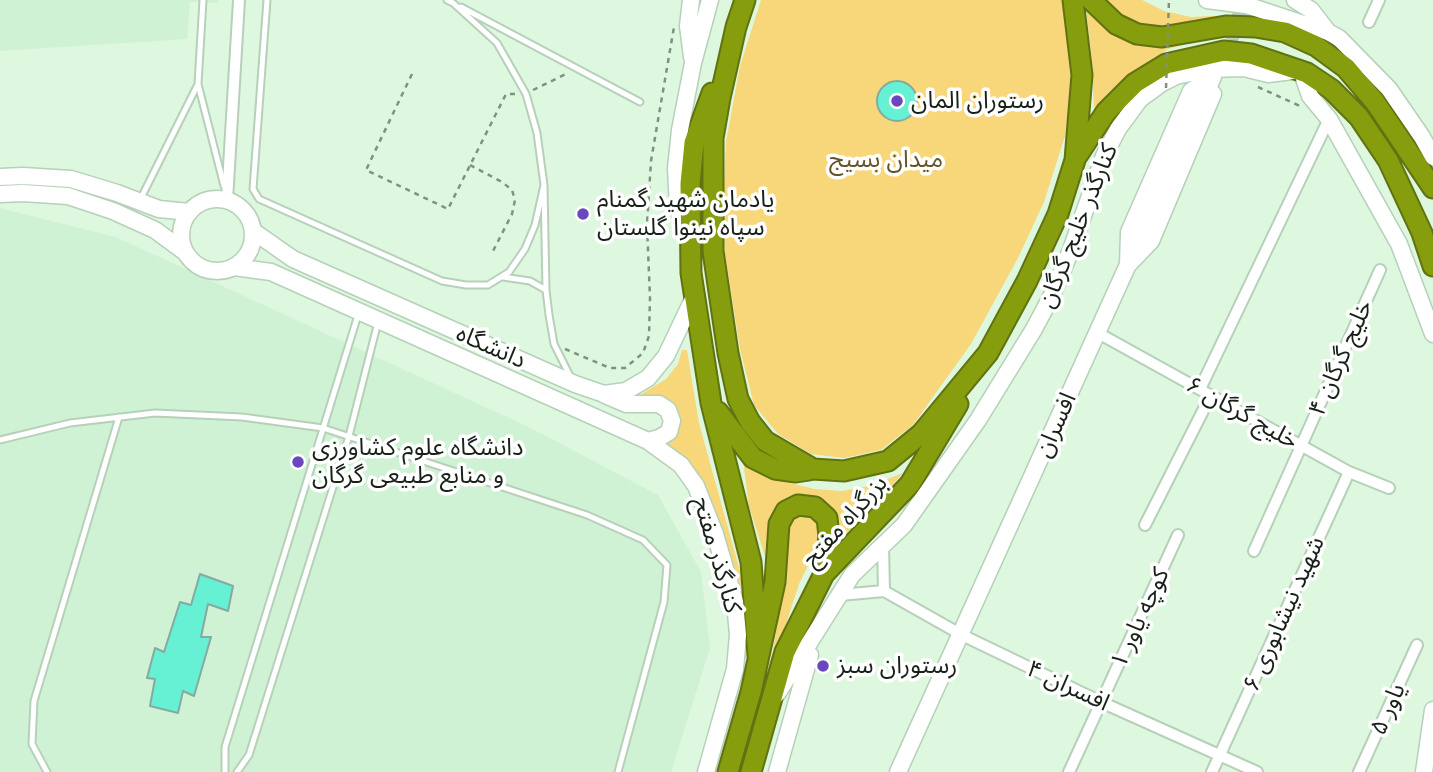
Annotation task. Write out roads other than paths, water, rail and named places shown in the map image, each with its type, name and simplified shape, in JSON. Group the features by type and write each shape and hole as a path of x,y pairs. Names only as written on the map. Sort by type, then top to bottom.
{"highway":[{"path":"745,0 694,143 689,242 712,402 751,562 758,656"},
{"path":"712,402 753,458 775,469 796,472 813,469 844,471 888,461 920,435 988,353 1027,281 1058,214 1074,160 1082,75 1073,0"},
{"path":"1091,0 1116,24 1137,34 1162,37 1226,26 1255,27 1285,32 1316,46 1346,68 1375,102 1433,188"},
{"path":"736,27 713,138 713,251 728,353 738,399 750,422 765,441 813,469"},
{"path":"1074,160 1106,112 1135,83 1166,64 1224,51 1251,54 1301,70 1331,89 1359,117 1388,160 1423,233 1433,266"},
{"name":"بزرگراه مفتح","path":"751,772 785,652 824,574 911,484 988,353"},
{"path":"728,772 751,692 775,582 779,524 786,512 798,505 815,507 827,518 829,536 824,574"}],"main road":[{"path":"691,0 688,26 693,63"},
{"path":"689,242 678,208 676,168 680,130 693,63 710,0"},
{"path":"1207,0 1246,5 1328,32"},
{"path":"1295,0 1311,10 1328,32 1355,53 1389,89 1433,157"},
{"name":"کنارگذر خلیج گرگان","path":"819,630 852,575 904,525 948,463 1034,329 1071,250 1104,156 1118,129 1140,99 1162,83 1188,73 1215,82 1244,68 1268,74 1301,70"},
{"path":"1301,70 1310,96 1329,120 1399,244 1433,334"},
{"name":"افسران","path":"898,772 1128,265 1215,82"},
{"path":"0,177 71,179 159,209 189,212"},
{"path":"0,194 23,192 68,196 113,211 155,230 186,252"},
{"path":"213,199 228,200 240,207 249,218 253,231 252,245 245,258 234,267 221,271 207,270 194,263 186,252 181,239 183,225 189,212 200,203 213,199"},
{"name":"دانشگاه","path":"234,267 271,272 648,441 659,439 669,432 672,421 668,410 659,404 626,404 575,384 293,258 253,231"},
{"path":"604,394 625,391 648,378 666,356 695,295"},
{"path":"541,394 550,373"},
{"name":"کنارگذر مفتح","path":"648,441 681,465 696,486 715,534 735,602 738,635 735,670 706,772"},
{"path":"769,708 819,630"},
{"path":"777,772 819,630"},
{"path":"1424,772 1433,710"}],"street":[{"path":"228,200 239,0"},
{"path":"1369,22 1380,0"},
{"path":"1200,389 1329,120"},
{"name":"خلیج گرگان ۴","path":"1254,551 1381,270"},
{"name":"خلیج گرگان ۶","path":"1098,333 1349,472 1389,488"},
{"path":"1145,525 1211,395"},
{"name":"شهید نیشابوری ۶","path":"1212,772 1349,472"},
{"name":"کوچه یاور ۱","path":"1069,772 1178,535"},
{"path":"840,595 884,590 883,545"},
{"name":"افسران ۴","path":"884,590 962,635 1101,702 1257,772"},
{"name":"یاور ۵","path":"1359,772 1417,645"}],"lane":[{"path":"203,0 198,84 228,200"},
{"path":"267,0 253,189 259,199 442,281 488,285 509,272 525,249 535,225 544,185"},
{"path":"447,0 640,102"},
{"path":"453,3 496,43 526,94 537,133 544,185 546,290 554,344 561,362 575,384"},
{"path":"139,202 198,84"},
{"path":"499,278 511,276 530,281 546,290"},
{"path":"225,772 225,747 359,312"},
{"path":"237,772 248,755 349,436 378,320"},
{"path":"0,440 71,423 155,413 242,417 323,428 587,515 643,540 667,565 664,602 618,772"},
{"path":"47,772 32,744 34,701 119,417"}],"tunnel":[{"path":"1220,62 1247,0"}],"place":[{"name":"رستوران المان","path":"897,101"},
{"name":"یادمان شهید گمنام سپاه نینوا گلستان","path":"583,214"},
{"name":"دانشگاه علوم کشاورزی و منابع طبیعی گرگان","path":"298,462"},
{"name":"رستوران سبز","path":"823,666"}],"park label":[{"name":"میدان بسیج","path":"886,160"}]}
